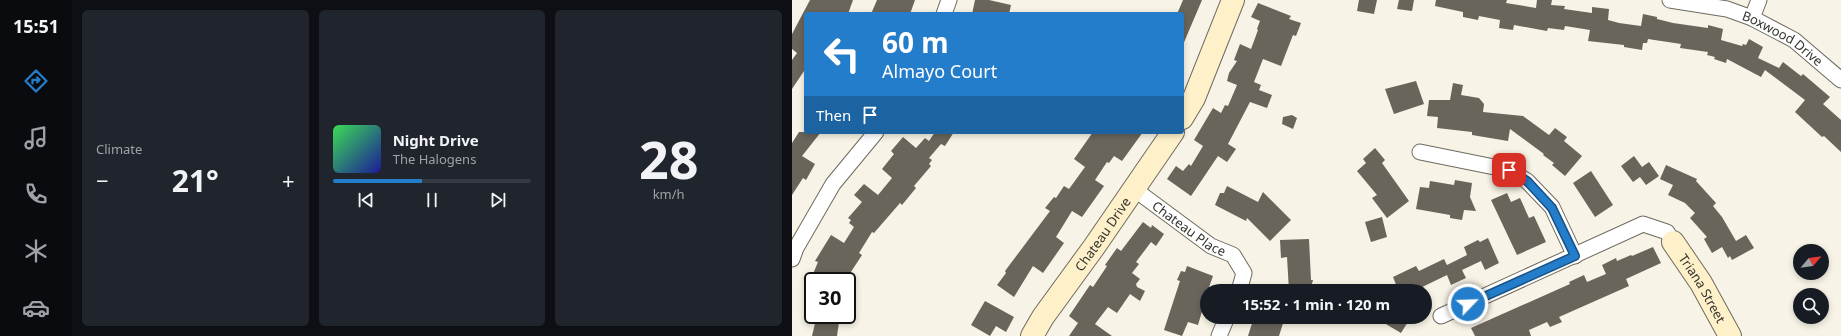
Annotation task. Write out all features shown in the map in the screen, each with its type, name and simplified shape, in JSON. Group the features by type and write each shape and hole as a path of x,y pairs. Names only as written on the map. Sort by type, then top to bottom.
{"street":[{"path":"945,12 949,0"},
{"path":"1184,115 1194,98 1233,0"},
{"name":"Boxwood Drive","path":"1670,0 1727,9 1752,18 1794,40 1841,80"},
{"path":"1752,18 1760,0"},
{"path":"792,259 796,248 834,184 874,134"},
{"name":"Chateau Drive","path":"1032,336 1043,316 1172,134"},
{"path":"1420,152 1509,170 1527,181 1552,208 1575,256"},
{"name":"Chateau Place","path":"1134,189 1211,246 1233,255 1244,273 1240,284"},
{"path":"1441,316 1643,224 1667,232 1673,242"},
{"name":"Triana Street","path":"1673,242 1701,283 1730,336"},
{"path":"1219,336 1224,324"}],"building":[{"path":"810,0 853,0 849,12 804,12 804,71 792,89 792,60 797,53 792,49 792,34"},
{"path":"877,0 915,0 911,12 872,12"},
{"path":"975,0 989,0 1011,5 1009,12 972,12"},
{"path":"1183,0 1202,0 1184,42 1184,12 1178,12"},
{"path":"1359,0 1377,0 1374,14 1357,11"},
{"path":"1399,0 1414,0 1412,11 1397,9"},
{"path":"1436,0 1507,0 1506,3 1536,8 1537,0 1552,0 1551,5 1565,6 1564,9 1592,13 1592,7 1609,9 1608,20 1619,23 1641,26 1643,14 1673,23 1708,28 1708,25 1723,29 1721,40 1742,46 1743,44 1746,45 1749,39 1763,47 1758,58 1779,68 1783,62 1801,76 1803,74 1830,97 1823,104 1841,120 1841,152 1795,112 1805,100 1765,70 1761,77 1727,59 1726,63 1714,59 1715,57 1707,55 1708,52 1680,48 1681,44 1648,39 1647,43 1643,43 1642,50 1624,47 1624,45 1588,41 1590,30 1565,26 1564,30 1548,28 1547,31 1514,25 1513,30 1499,28 1500,20 1479,16 1478,20 1463,17 1463,12 1435,6"},
{"path":"1258,3 1291,16 1289,19 1301,23 1296,36 1293,35 1281,66 1263,59 1254,82 1261,85 1259,90 1272,95 1267,108 1250,102 1228,144 1236,149 1227,162 1218,156 1191,196 1167,179 1176,166 1183,171 1189,164 1191,166 1203,146 1194,140 1213,108 1221,113 1225,105 1228,106 1237,85 1227,81 1229,73 1237,61 1234,60 1240,44 1251,49 1260,21 1251,17"},
{"path":"1416,81 1424,104 1394,114 1385,89"},
{"path":"1453,83 1463,85 1461,95 1479,98 1484,104 1483,112 1523,116 1549,135 1555,128 1567,137 1564,141 1582,156 1565,176 1552,165 1554,163 1543,155 1544,154 1510,129 1508,141 1472,135 1472,132 1437,128 1438,117 1427,116 1429,100 1450,100"},
{"path":"1292,115 1297,118 1293,129 1282,124 1283,117"},
{"path":"799,132 804,132 804,134 819,134 802,156 815,164 806,180 803,178 792,195 792,143"},
{"path":"934,134 953,134 945,146 941,144 929,158 932,160 929,164 931,166 914,186 916,188 902,205 900,203 874,233 872,232 859,253 862,255 851,272 814,272 818,262 815,261 831,235 844,243 854,227 849,223 851,220 848,218 862,202 854,195 864,184 878,195 892,178 882,169 894,154 891,151 903,137 916,148 925,138 929,141"},
{"path":"1092,134 1142,134 1122,161 1114,156 1109,163 1107,162 1095,180 1104,186 1082,217 1072,211 1056,237 1064,243 1043,273 1033,266 1014,297 997,285 1006,273 1005,271 1050,211 1045,208 1054,197 1056,198 1064,186 1069,189 1085,167 1074,159"},
{"path":"1375,148 1385,160 1382,163 1409,201 1387,218 1372,198 1377,195 1357,171 1366,163 1363,159"},
{"path":"1634,156 1642,167 1649,162 1659,176 1646,185 1640,177 1633,182 1621,166"},
{"path":"1666,165 1697,179 1696,181 1716,203 1713,206 1722,217 1736,241 1746,235 1754,248 1732,260 1730,256 1728,258 1722,247 1712,253 1704,239 1707,237 1690,218 1695,213 1685,203 1668,195 1673,185 1660,179"},
{"path":"1591,171 1613,205 1595,217 1573,183"},
{"path":"1455,180 1472,183 1470,197 1476,211 1464,210 1462,220 1450,218 1450,215 1416,209 1420,187 1429,188 1430,181 1454,185"},
{"path":"1227,186 1258,202 1263,192 1291,220 1270,241 1247,218 1246,221 1215,205 1220,193 1224,193"},
{"path":"1507,193 1511,202 1520,198 1529,218 1534,216 1546,242 1517,255 1491,200"},
{"path":"1382,217 1387,237 1371,242 1365,222"},
{"path":"1143,222 1151,228 1152,225 1164,234 1156,246 1151,242 1136,262 1139,264 1132,273 1140,279 1136,284 1137,287 1145,291 1140,301 1130,294 1117,313 1108,307 1095,324 1112,336 1069,336 1078,323 1069,316 1090,285 1093,287 1107,266 1105,265 1117,248 1121,251"},
{"path":"1488,238 1499,263 1485,270 1481,261 1462,270 1466,278 1451,285 1447,275 1428,284 1396,284 1393,277 1416,266 1419,271 1444,259 1447,265 1467,255 1464,247 1478,240 1480,242"},
{"path":"1309,239 1311,280 1313,280 1312,284 1289,284 1287,257 1281,258 1280,240"},
{"path":"1653,247 1661,263 1626,279 1629,286 1559,317 1562,322 1550,327 1547,322 1529,330 1531,336 1475,336 1471,328 1570,284 1569,282 1584,275 1587,282 1606,274 1602,265 1616,258 1617,261"},
{"path":"1187,266 1213,276 1210,284 1200,284 1200,318 1198,325 1188,322 1182,336 1164,330 1180,281 1177,280 1181,271 1185,272"},
{"path":"985,301 1014,317 1006,332 996,326 990,336 971,325"},
{"path":"815,324 839,324 837,336 812,336"},
{"path":"1252,324 1283,324 1279,336 1248,336"},
{"path":"1386,324 1407,324 1401,333"}],"route":[{"path":"1468,304 1575,256 1552,208 1527,181 1509,170"}]}
